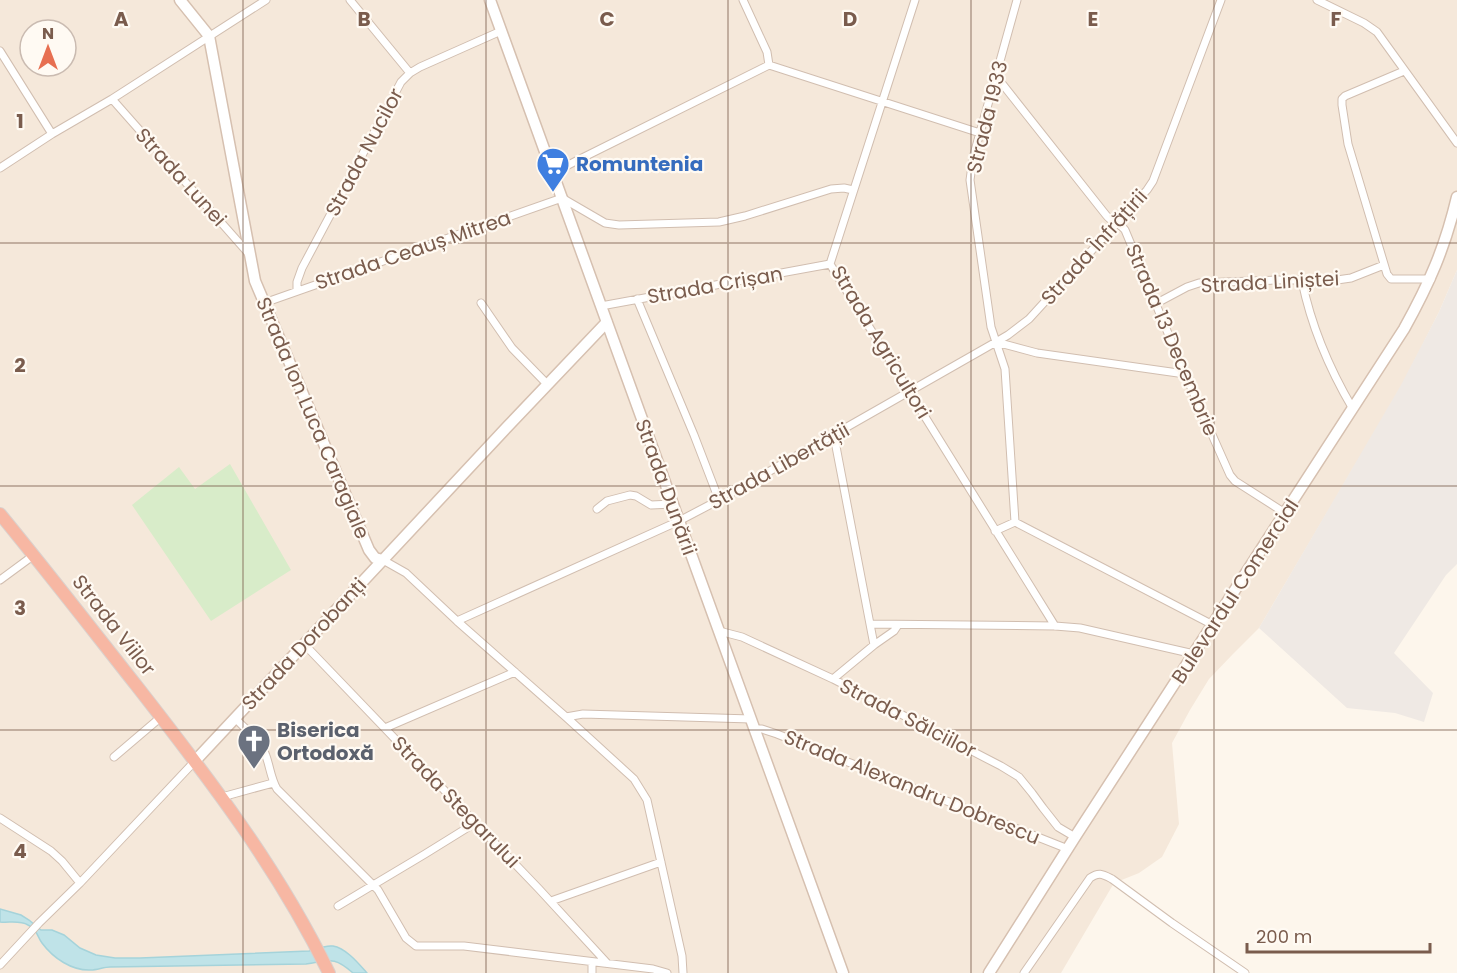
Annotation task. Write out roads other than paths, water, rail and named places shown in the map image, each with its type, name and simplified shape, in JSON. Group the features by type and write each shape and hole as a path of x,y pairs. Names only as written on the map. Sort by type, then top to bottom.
{"highway":[{"name":"Strada Viilor","path":"0,514 222,797 292,904 329,973"}],"main road":[{"name":"Strada Ion Luca Caragiale","path":"180,0 209,36 255,281 369,550 375,558 383,560"},
{"name":"Strada Dunării","path":"490,0 843,973"},
{"name":"Bulevardul Comercial","path":"989,973 1404,329 1431,279 1444,246 1457,198"},
{"name":"Strada Dorobanți","path":"195,761 607,322"}],"street":[{"path":"0,168 266,0"},
{"path":"350,0 410,73"},
{"path":"742,0 767,52 769,65"},
{"name":"Strada Agricultori","path":"915,0 830,264 1055,626"},
{"name":"Strada 1933","path":"1015,522 1005,369 991,327 970,180 973,158 1017,0"},
{"name":"Strada Înfrățirii","path":"996,342 1029,319 1153,181 1221,0"},
{"path":"1317,0 1377,32 1457,143"},
{"name":"Strada Nucilor","path":"297,291 297,282 302,268 401,82 420,67 501,31"},
{"path":"0,51 52,134"},
{"path":"553,173 769,65 980,133"},
{"path":"1404,71 1345,96 1342,99 1342,105 1348,144 1390,279 1431,279"},
{"name":"Strada 13 Decembrie","path":"996,76 1106,215 1125,230 1230,475 1235,481 1285,513"},
{"name":"Strada Lunei","path":"112,99 250,256"},
{"path":"1448,130 1457,134"},
{"path":"562,198 605,223 669,224 719,222 831,189 853,190"},
{"name":"Strada Ceauș Mitrea","path":"264,303 562,198"},
{"name":"Strada Crișan","path":"601,306 830,264"},
{"name":"Strada Liniștei","path":"1156,303 1199,283 1337,280 1351,278 1384,265"},
{"path":"1302,281 1311,316 1325,352 1353,409"},
{"path":"637,299 719,500"},
{"path":"481,303 512,348 547,384"},
{"path":"996,342 1038,353 1185,374"},
{"name":"Strada Libertății","path":"457,621 719,500 996,342"},
{"path":"834,436 874,645"},
{"path":"597,509 607,501 630,495 651,505 672,504"},
{"path":"995,531 1015,522 1213,625"},
{"path":"0,580 34,555"},
{"name":"Strada Ion Luca Caragiale","path":"383,560 406,573 634,779 647,800 682,956 683,973"},
{"path":"870,624 1080,628 1194,654"},
{"path":"833,679 894,631 898,625"},
{"name":"Strada Sălciilor","path":"719,631 742,636 833,679 1001,765 1018,777 1058,826 1075,837"},
{"name":"Strada Stegarului","path":"304,644 551,901 607,963"},
{"path":"385,728 515,672"},
{"name":"Strada Alexandru Dobrescu","path":"566,717 583,714 753,724 1068,849"},
{"path":"114,757 161,717"},
{"path":"235,718 256,739 266,754 273,783 277,789 373,885 406,938 416,946 464,946 653,969 667,973"},
{"name":"Strada Dorobanți","path":"0,965 195,761"},
{"path":"222,797 273,783"},
{"path":"0,818 51,851 80,883"},
{"path":"338,906 475,823"},
{"path":"551,901 661,862"},
{"path":"1024,973 1090,878 1096,874 1102,874 1245,973"},
{"path":"592,962 592,973"}],"water":[{"path":"0,909 21,915 41,930 52,930 64,935 80,948 96,955 140,958 309,951 333,946 347,953 367,973 353,973 335,961 306,964 110,967 84,970 70,966 57,958 46,949 35,931 25,923 0,922"}],"place":[{"name":"Romuntenia","path":"553,193"},
{"name":"Biserica Ortodoxă","path":"254,770"}]}
